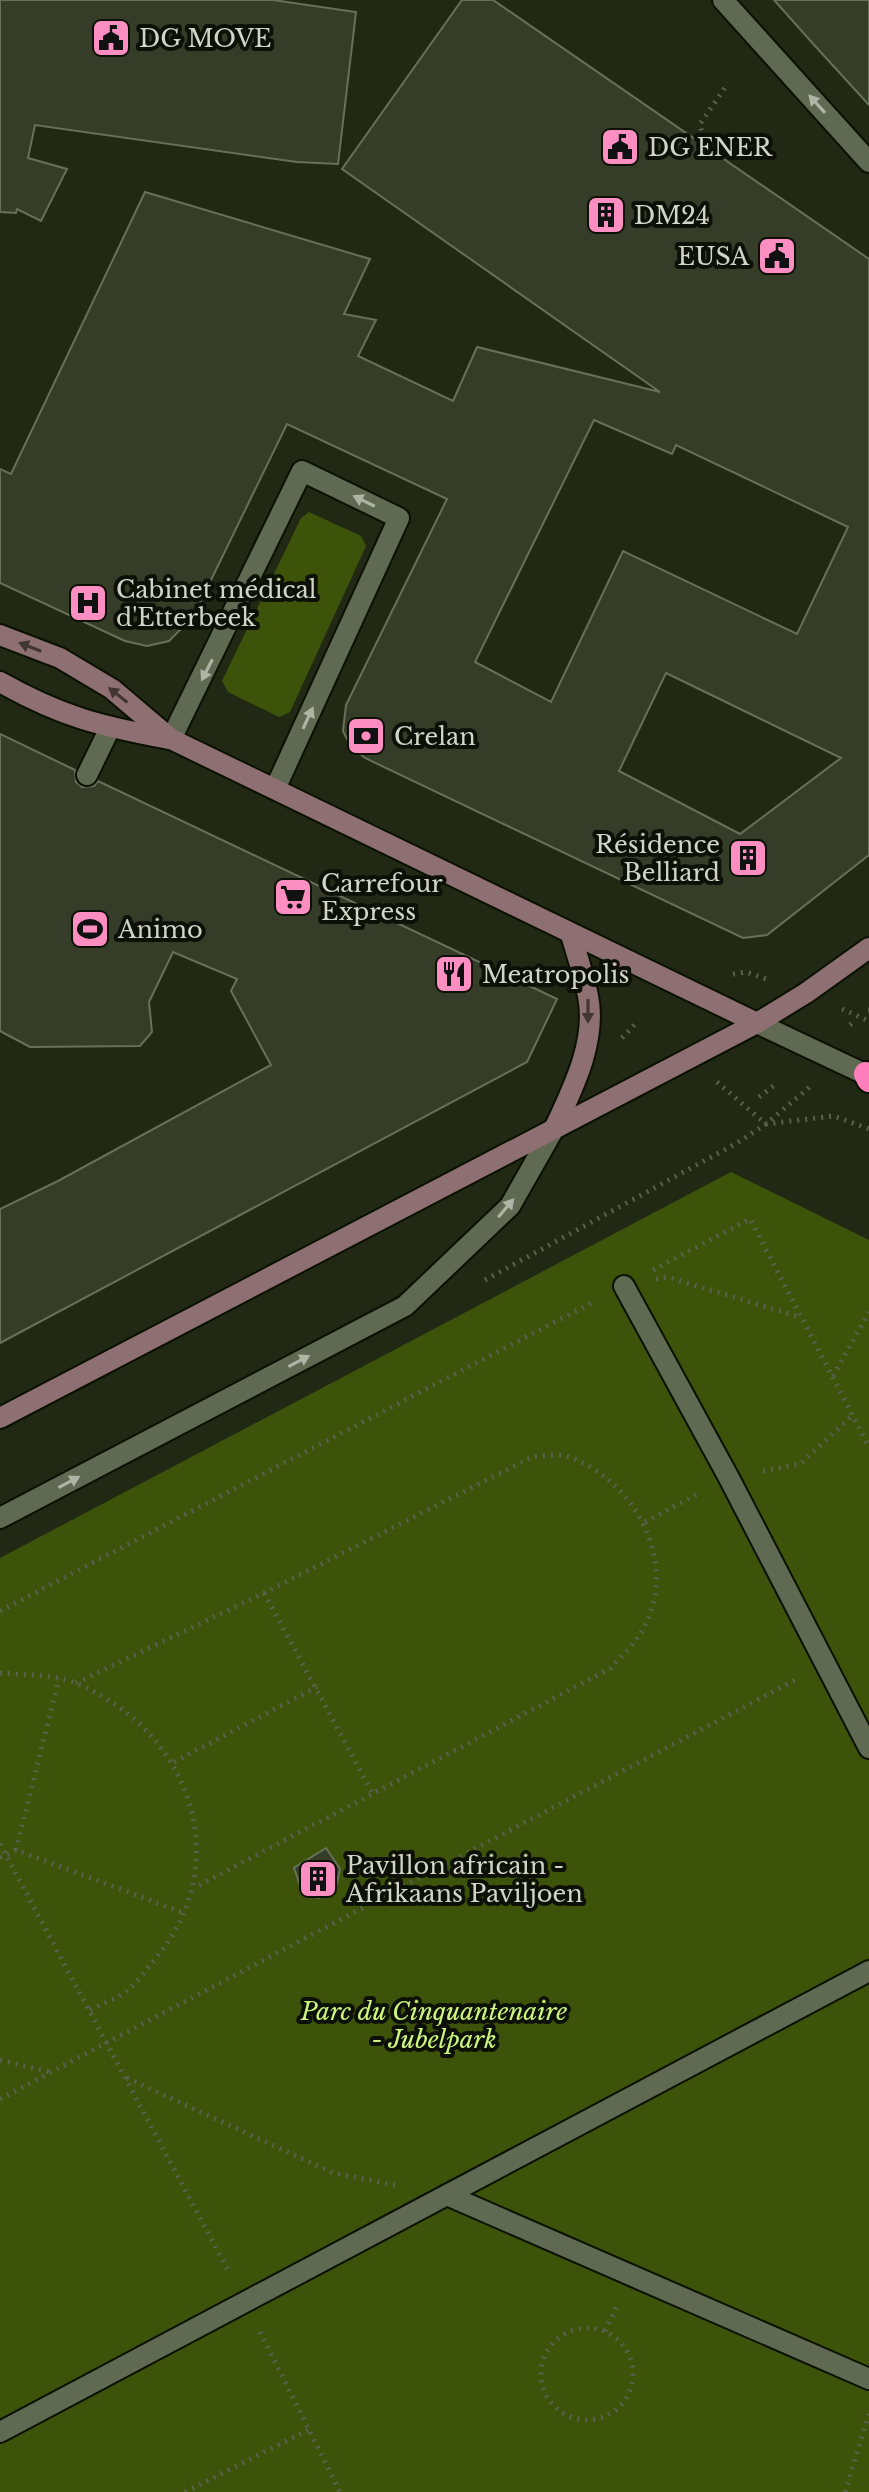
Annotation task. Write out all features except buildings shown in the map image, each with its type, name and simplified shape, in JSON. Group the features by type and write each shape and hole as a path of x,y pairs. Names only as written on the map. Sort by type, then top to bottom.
{"street":[{"path":"723,0 869,162"},
{"path":"171,739 302,471 399,518 275,789"},
{"path":"0,635 60,658 112,689 171,739 868,1077"},
{"path":"0,682 38,704 92,725 171,739"},
{"path":"87,775 110,728"},
{"path":"0,1518 405,1306 510,1206 555,1127 577,1080 588,1032 589,999 571,935"},
{"path":"0,1418 757,1023 869,948"},
{"path":"624,1286 729,1478 869,1748"},
{"path":"0,2432 869,1971"},
{"path":"447,2195 869,2379"}],"path":[{"path":"705,146 700,124 728,83"},
{"path":"620,1040 638,1021"},
{"path":"838,1061 766,1124 834,1116 869,1129"},
{"path":"759,1097 776,1084"},
{"path":"0,1611 750,1219 869,1447"},
{"path":"624,1286 667,1277 801,1317"},
{"path":"833,1377 869,1312"},
{"path":"645,1522 729,1478 800,1464 852,1416"},
{"path":"76,1683 264,1593 532,1457 566,1456 600,1473 623,1492 645,1522 654,1558 654,1591 644,1629 611,1668 194,1888"},
{"path":"264,1593 373,1794"},
{"path":"0,2099 826,1664"},
{"path":"0,1673 76,1683 120,1708 174,1762 189,1800 198,1847 194,1888 184,1913 167,1945 127,1991 90,2010"},
{"path":"3,1857 16,1850 59,1679"},
{"path":"174,1762 317,1687"},
{"path":"0,1844 3,1857 127,2077 340,2492"},
{"path":"16,1850 184,1913"},
{"path":"0,2060 51,2072"},
{"path":"127,2077 333,2173 447,2195"},
{"path":"590,2328 618,2339 628,2351 634,2381 629,2396 619,2408 592,2421 576,2420 550,2403 541,2375 543,2360 561,2336 590,2328"},
{"path":"845,2492 869,2414"},
{"path":"185,2492 308,2430"}],"green space":[{"path":"309,512 361,536 366,546 290,712 279,717 228,692 222,681 301,518"},
{"name":"Parc du Cinquantenaire - Jubelpark","path":"731,1172 869,1240 869,2492 0,2492 0,1558"}],"place":[{"name":"DG MOVE","path":"111,38"},
{"name":"DG ENER","path":"620,147"},
{"name":"DM24","path":"606,215"},
{"name":"EUSA","path":"777,256"},
{"name":"Cabinet médical d'Etterbeek","path":"88,603"},
{"name":"Crelan","path":"366,736"},
{"name":"Résidence Belliard","path":"748,858"},
{"name":"Carrefour Express","path":"293,897"},
{"name":"Animo","path":"90,929"},
{"name":"Meatropolis","path":"454,974"},
{"name":"Pavillon africain - Afrikaans Paviljoen","path":"318,1879"}]}
